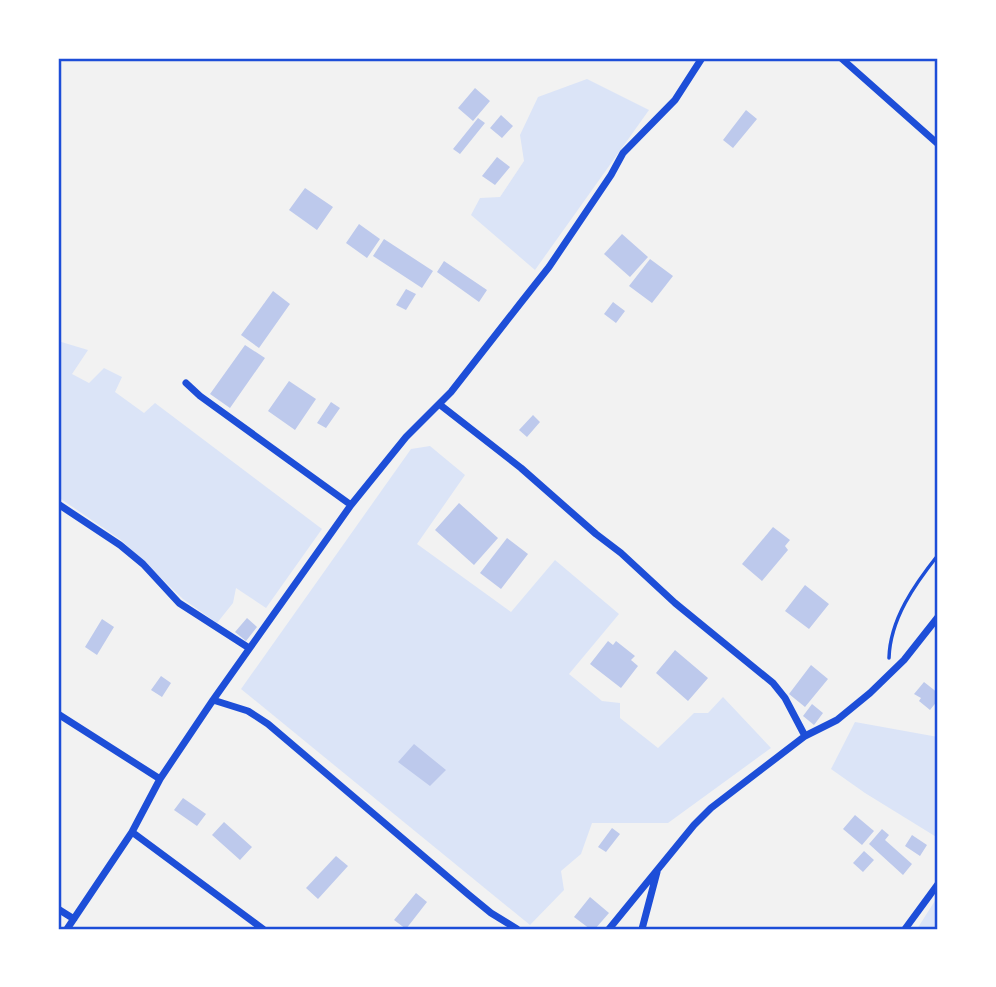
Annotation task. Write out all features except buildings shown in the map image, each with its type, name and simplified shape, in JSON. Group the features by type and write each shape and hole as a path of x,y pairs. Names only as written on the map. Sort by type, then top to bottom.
{"street":[{"path":"67,929 132,832 160,779 213,699 351,505 406,437 439,404 549,267 611,176 623,153 675,100 702,58"},
{"path":"841,58 938,144"},
{"path":"186,383 200,396 351,505"},
{"path":"439,404 521,468 675,603 773,683 785,698 805,736"},
{"path":"58,504 120,545 143,564 179,603 249,648"},
{"path":"609,929 711,808 805,736 837,720 891,674 938,617"},
{"path":"213,699 248,711 268,724 469,895 517,929"},
{"path":"58,714 160,779"},
{"path":"132,832 263,929"},
{"path":"642,929 659,868"},
{"path":"905,929 938,884"},
{"path":"58,909 74,919"}],"path":[{"path":"891,674 890,641 916,582 938,555"}],"shaded area":[{"path":"587,79 649,110 535,270 471,215 480,198 500,197 524,161 520,135 538,97"},
{"path":"58,341 88,350 72,374 89,383 104,368 122,377 115,392 144,413 155,403 322,529 266,608 236,588 233,603 217,623 183,599 121,540 58,497"},
{"path":"430,446 465,475 417,544 511,612 555,560 619,614 569,674 602,701 620,703 620,718 658,748 694,713 708,713 723,697 771,748 668,823 592,823 581,854 561,871 564,890 530,925 241,689 411,449"},
{"path":"855,722 938,737 938,838 831,769"},
{"path":"938,896 938,929 917,929"}]}
